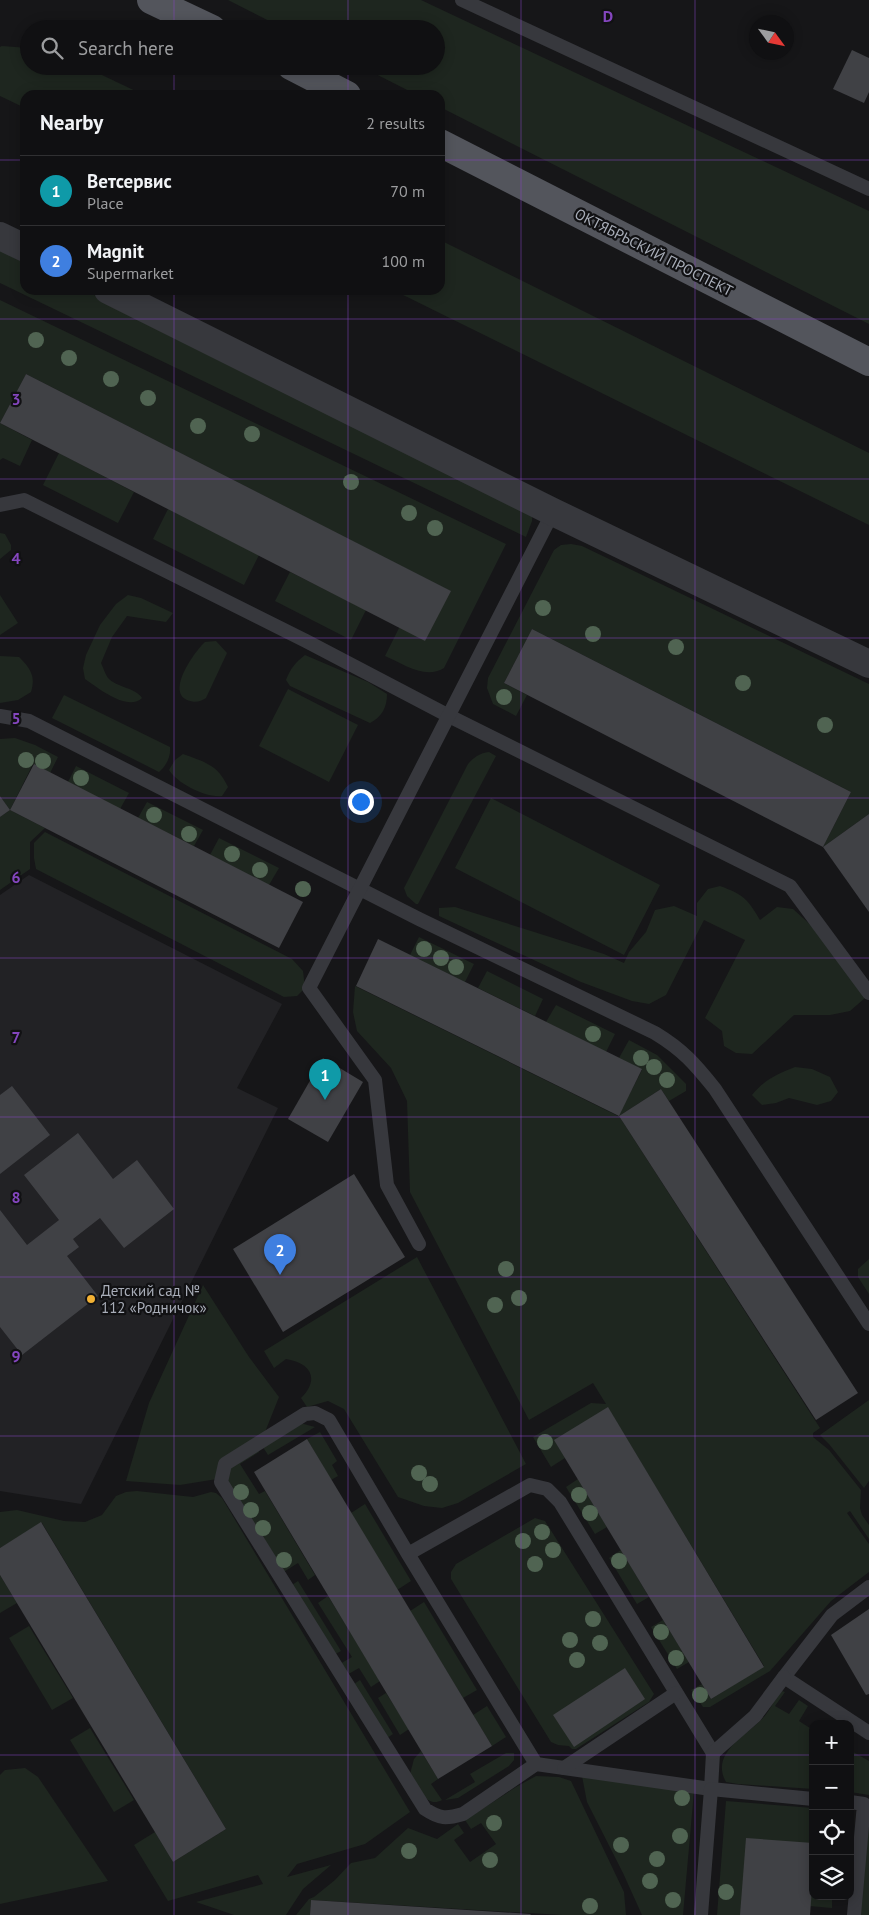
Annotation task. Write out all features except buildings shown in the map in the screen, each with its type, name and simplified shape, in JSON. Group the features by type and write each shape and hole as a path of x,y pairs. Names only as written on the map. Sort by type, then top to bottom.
{"main road":[{"path":"151,0 193,20"},
{"path":"308,75 337,90"},
{"name":"ОКТЯБРЬСКИЙ ПРОСПЕКТ","path":"445,145 869,362"}],"street":[{"path":"0,236 20,246"},
{"path":"118,295 553,512 869,664"}],"lane":[{"path":"462,0 869,188"},
{"path":"0,505 24,500 306,641 449,716 790,886 869,993"},
{"path":"419,1244 387,1185 375,1080 309,988 553,512"},
{"path":"0,716 29,721 419,919 655,1033 691,1059 715,1089 869,1324"},
{"path":"536,1764 329,1420 314,1413 305,1414 225,1464 221,1482 424,1809 438,1817 452,1817 463,1814 536,1764 711,1789 809,1799"},
{"path":"408,1554 530,1485 547,1489 560,1502 714,1752 701,1915"},
{"path":"714,1752 755,1716 832,1616 869,1588"},
{"path":"784,1677 869,1733"},
{"path":"564,1768 676,1692"},
{"path":"854,1803 864,1804 854,1915"}],"shaded area":[{"path":"228,0 421,0 869,211 869,324 445,110 445,90 407,90 378,75 445,75 445,20 267,20"},
{"path":"0,47 20,47 20,75 102,75 133,90 20,90 20,106 0,96"},
{"path":"445,242 869,453 869,525 403,295 445,295"},
{"path":"0,249 20,259 20,293 0,283"},
{"path":"25,295 94,295 520,504 532,515 532,521 526,537"},
{"path":"0,300 506,544 444,668 437,671 422,672 385,656 399,628 450,591 26,374 0,423"},
{"path":"0,423 32,440 20,466 3,458 0,460"},
{"path":"59,453 134,492 118,523 43,485"},
{"path":"168,509 259,555 244,585 153,539"},
{"path":"0,533 5,534 11,545 11,550 0,559"},
{"path":"561,545 582,546 869,684 869,814 823,847 851,792 532,629 504,683 527,695 516,716 493,704 487,688 488,678 554,550"},
{"path":"290,572 366,610 351,640 275,601"},
{"path":"0,595 18,623 0,635"},
{"path":"128,595 141,598 173,613 166,622 127,616 112,637 101,663 107,676 112,681 139,694 142,698 136,702 121,701 105,693 85,679 83,668 86,655 100,625 116,604"},
{"path":"216,641 227,653 206,698 197,702 187,700 181,695 180,688 184,671 205,642"},
{"path":"305,655 368,682 387,694 385,707 381,715 370,723 290,686 286,680 294,666"},
{"path":"0,656 19,657 31,673 33,681 31,692 18,700 0,703"},
{"path":"288,689 358,725 329,782 259,746"},
{"path":"64,695 170,747 169,758 164,767 159,772 52,718"},
{"path":"15,738 35,745 58,757 50,773 33,764 10,810 0,796 0,739"},
{"path":"489,752 496,756 418,904 416,904 407,896 404,888 468,764 477,756"},
{"path":"183,754 210,765 220,774 228,787 222,796 208,795 193,789 173,775 169,770 175,760"},
{"path":"76,766 129,793 120,809 68,782"},
{"path":"491,798 660,885 624,955 455,868"},
{"path":"147,802 203,830 194,846 138,818"},
{"path":"10,810 45,828 30,842 30,869 0,890 0,817"},
{"path":"45,832 292,959 303,971 305,988 297,996 284,997 36,869 34,843"},
{"path":"219,838 279,868 269,885 210,855"},
{"name":"Детский сад № 112 «Родничок»","path":"29,875 282,1004 237,1088 278,1108 81,1504 0,1491 0,895"},
{"path":"720,886 744,898 760,920 777,907 793,909 814,928 865,998 850,1011 830,1015 794,1015 752,1054 736,1053 724,1046 722,1031 705,1018 745,940 704,920 666,995 649,1004 632,1001 581,982 439,916 439,908 455,907 604,954 624,963 629,952 646,932 655,910 674,906 697,916 697,903 708,889"},
{"path":"419,937 474,964 465,982 410,955"},
{"path":"487,971 543,999 535,1016 478,988"},
{"path":"355,986 618,1116 642,1070 619,1058 629,1040 657,1055 686,1084 686,1091 669,1101 661,1089 619,1116 820,1428 813,1433 813,1437 829,1450 861,1490 860,1508 862,1515 869,1525 869,1539 850,1511 847,1513 869,1544 869,1572 831,1601 770,1671 710,1707 703,1707 691,1690 702,1684 711,1699 764,1666 608,1408 565,1458 551,1467 533,1437 591,1403 606,1404 593,1383 529,1420 410,1192 407,1101 391,1068 357,1031 353,1012"},
{"path":"556,1005 615,1034 606,1052 546,1022"},
{"path":"795,1067 812,1069 830,1077 838,1092 831,1101 817,1105 789,1098 776,1103 762,1105 752,1095 771,1078"},
{"path":"417,1257 526,1464 458,1503 442,1508 424,1506 398,1497 344,1409 328,1401 307,1407 301,1398 310,1384 311,1378 307,1368 295,1361 286,1359 274,1368 264,1351"},
{"path":"869,1259 869,1294 858,1277 858,1269"},
{"path":"203,1285 249,1357 279,1397 263,1437 217,1479 180,1485 126,1481 149,1403"},
{"path":"869,1400 869,1481 864,1488 820,1435"},
{"path":"300,1423 315,1427 268,1455 261,1444"},
{"path":"320,1432 337,1461 332,1465 338,1476 331,1480 307,1439"},
{"path":"256,1447 259,1452 240,1464 259,1494 265,1491 315,1575 308,1580 298,1563 282,1573 227,1480 230,1467"},
{"path":"578,1479 607,1527 595,1534 566,1487"},
{"path":"137,1491 193,1497 211,1492 216,1493 222,1498 410,1812 365,1844 297,1864 287,1877 331,1865 303,1889 286,1915 234,1915 196,1902 263,1884 258,1875 168,1901 134,1845 155,1832 173,1862 226,1829 42,1523 0,1548 0,1512 17,1510 64,1521 85,1522 102,1515 116,1496 126,1492"},
{"path":"365,1504 411,1581 397,1590 351,1513"},
{"path":"535,1518 545,1521 654,1694 649,1702 576,1749 551,1742 451,1579 451,1572 456,1564"},
{"path":"621,1550 649,1597 637,1604 609,1558"},
{"path":"0,1575 17,1603 0,1613"},
{"path":"298,1581 341,1651 332,1656 289,1587"},
{"path":"328,1596 380,1681 371,1687 359,1668 345,1676 338,1665 352,1657 318,1603"},
{"path":"424,1602 477,1690 463,1698 410,1611"},
{"path":"663,1620 689,1662 677,1669 651,1627"},
{"path":"29,1626 73,1698 52,1710 9,1638"},
{"path":"360,1680 393,1734 384,1740 351,1686"},
{"path":"782,1691 785,1692 775,1706 789,1714 799,1700 808,1706 799,1721 809,1727 809,1789 726,1782 722,1772 722,1763 726,1754 739,1739 764,1717"},
{"path":"386,1693 409,1729 400,1735 378,1698"},
{"path":"487,1706 506,1737 492,1746 473,1715"},
{"path":"90,1728 134,1800 114,1812 70,1740"},
{"path":"421,1751 438,1779 431,1784 442,1800 436,1802 427,1799 419,1790 410,1774 414,1759"},
{"path":"854,1752 869,1761 869,1795 854,1793"},
{"path":"506,1753 514,1753 514,1760 509,1766 458,1798 445,1800 475,1782 470,1774"},
{"path":"25,1768 38,1777 108,1881 0,1904 0,1775 5,1770"},
{"path":"536,1776 559,1777 571,1781 624,1892 626,1915 562,1915 311,1900 310,1915 296,1915 309,1899 335,1880 351,1863 375,1858 408,1828 437,1839 458,1824 464,1833 454,1840 470,1862 496,1844 481,1823 471,1829 465,1820"},
{"path":"582,1776 694,1791 683,1915 642,1915 587,1802"},
{"path":"726,1801 809,1808 809,1847 740,1915 717,1915"},
{"path":"869,1802 869,1915 859,1915"},
{"path":"811,1900 832,1900 832,1908 810,1906"}],"place":[{"name":"Ветсервис","path":"325,1100"},
{"name":"Magnit","path":"280,1275"},
{"name":"Детский сад № 112 «Родничок»","path":"91,1299"}]}
